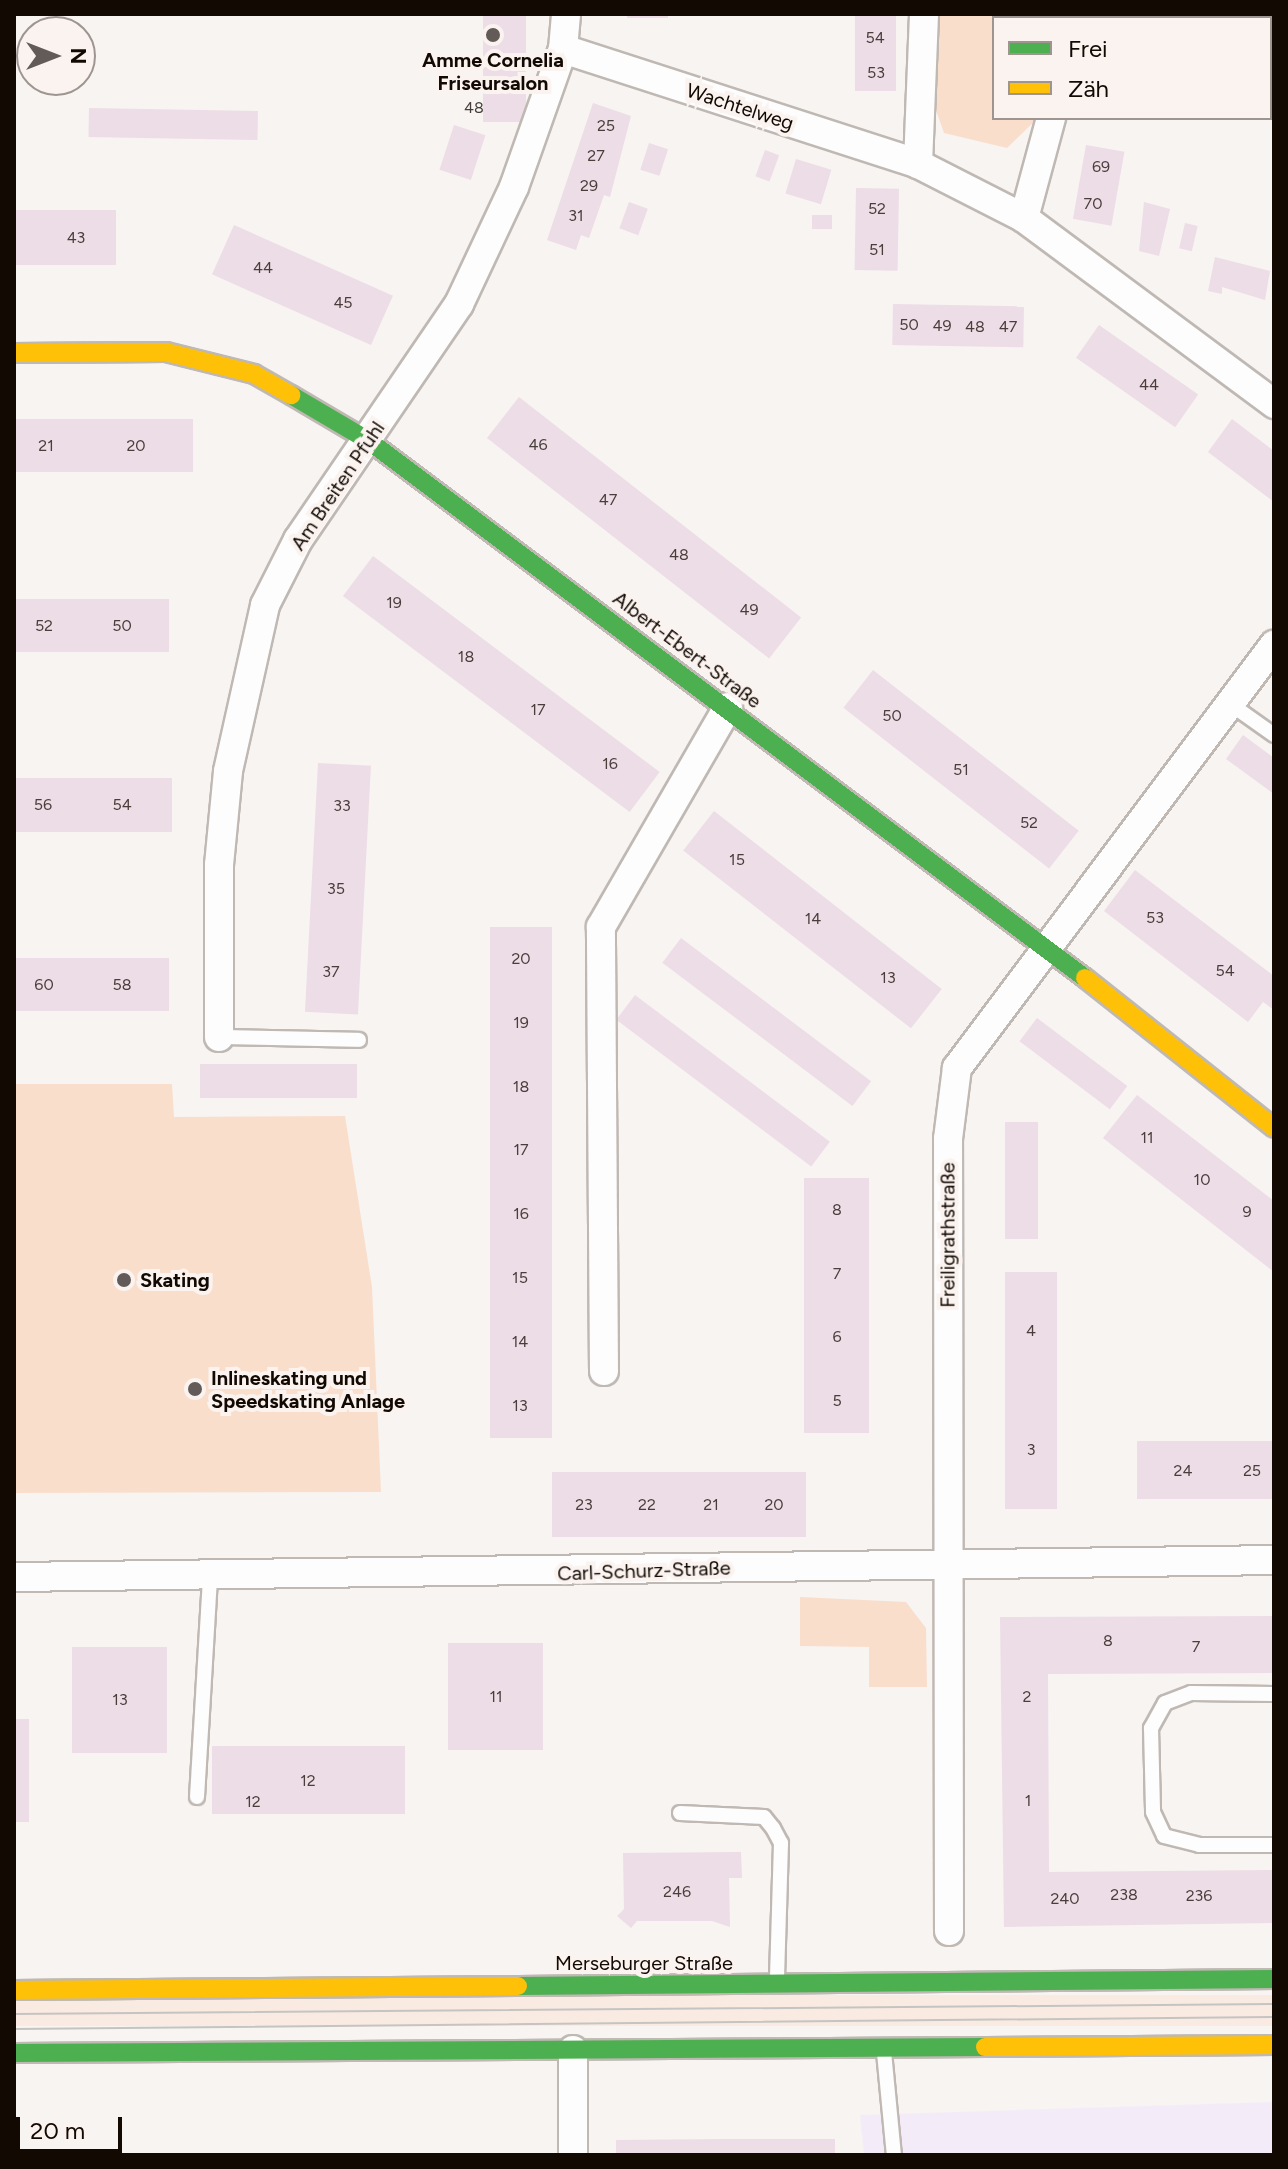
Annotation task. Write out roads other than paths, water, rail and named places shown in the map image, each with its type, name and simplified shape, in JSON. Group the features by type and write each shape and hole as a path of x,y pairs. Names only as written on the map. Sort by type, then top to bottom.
{"main road":[{"name":"Albert-Ebert-Straße","path":"14,353 166,352 213,361 254,374 369,441 1046,947 1274,1128"},
{"name":"Merseburger Straße","path":"14,1990 1274,1979"},
{"path":"14,2053 1274,2045"}],"street":[{"name":"Am Breiten Pfuhl","path":"219,1037 219,865 246,681 265,605 298,540 369,441 459,304 514,187 563,49 566,14"},
{"path":"918,164 924,14"},
{"name":"Wachtelweg","path":"563,49 918,164 1024,218 1274,404"},
{"path":"1024,218 1050,120"},
{"name":"Freiligrathstraße","path":"949,1931 948,1139 957,1068 1274,645"},
{"path":"604,1371 601,927 728,707"},
{"name":"Carl-Schurz-Straße","path":"14,1577 1274,1560"},
{"path":"573,2050 573,2155"}],"lane":[{"path":"1229,703 1274,735"},
{"path":"219,1037 359,1040"},
{"path":"197,1797 210,1575"},
{"path":"1274,1694 1191,1693 1165,1703 1151,1728 1153,1812 1164,1836 1199,1845 1274,1845"},
{"path":"680,1813 764,1817 773,1828 781,1843 777,1984"},
{"path":"883,2047 894,2155"}],"tram line":[{"path":"14,2014 1274,2004"},
{"path":"14,2029 1274,2017"}],"place":[{"name":"Amme Cornelia Friseursalon","path":"493,35"},
{"name":"Skating","path":"124,1280"},
{"name":"Inlineskating und Speedskating Anlage","path":"195,1389"}]}
